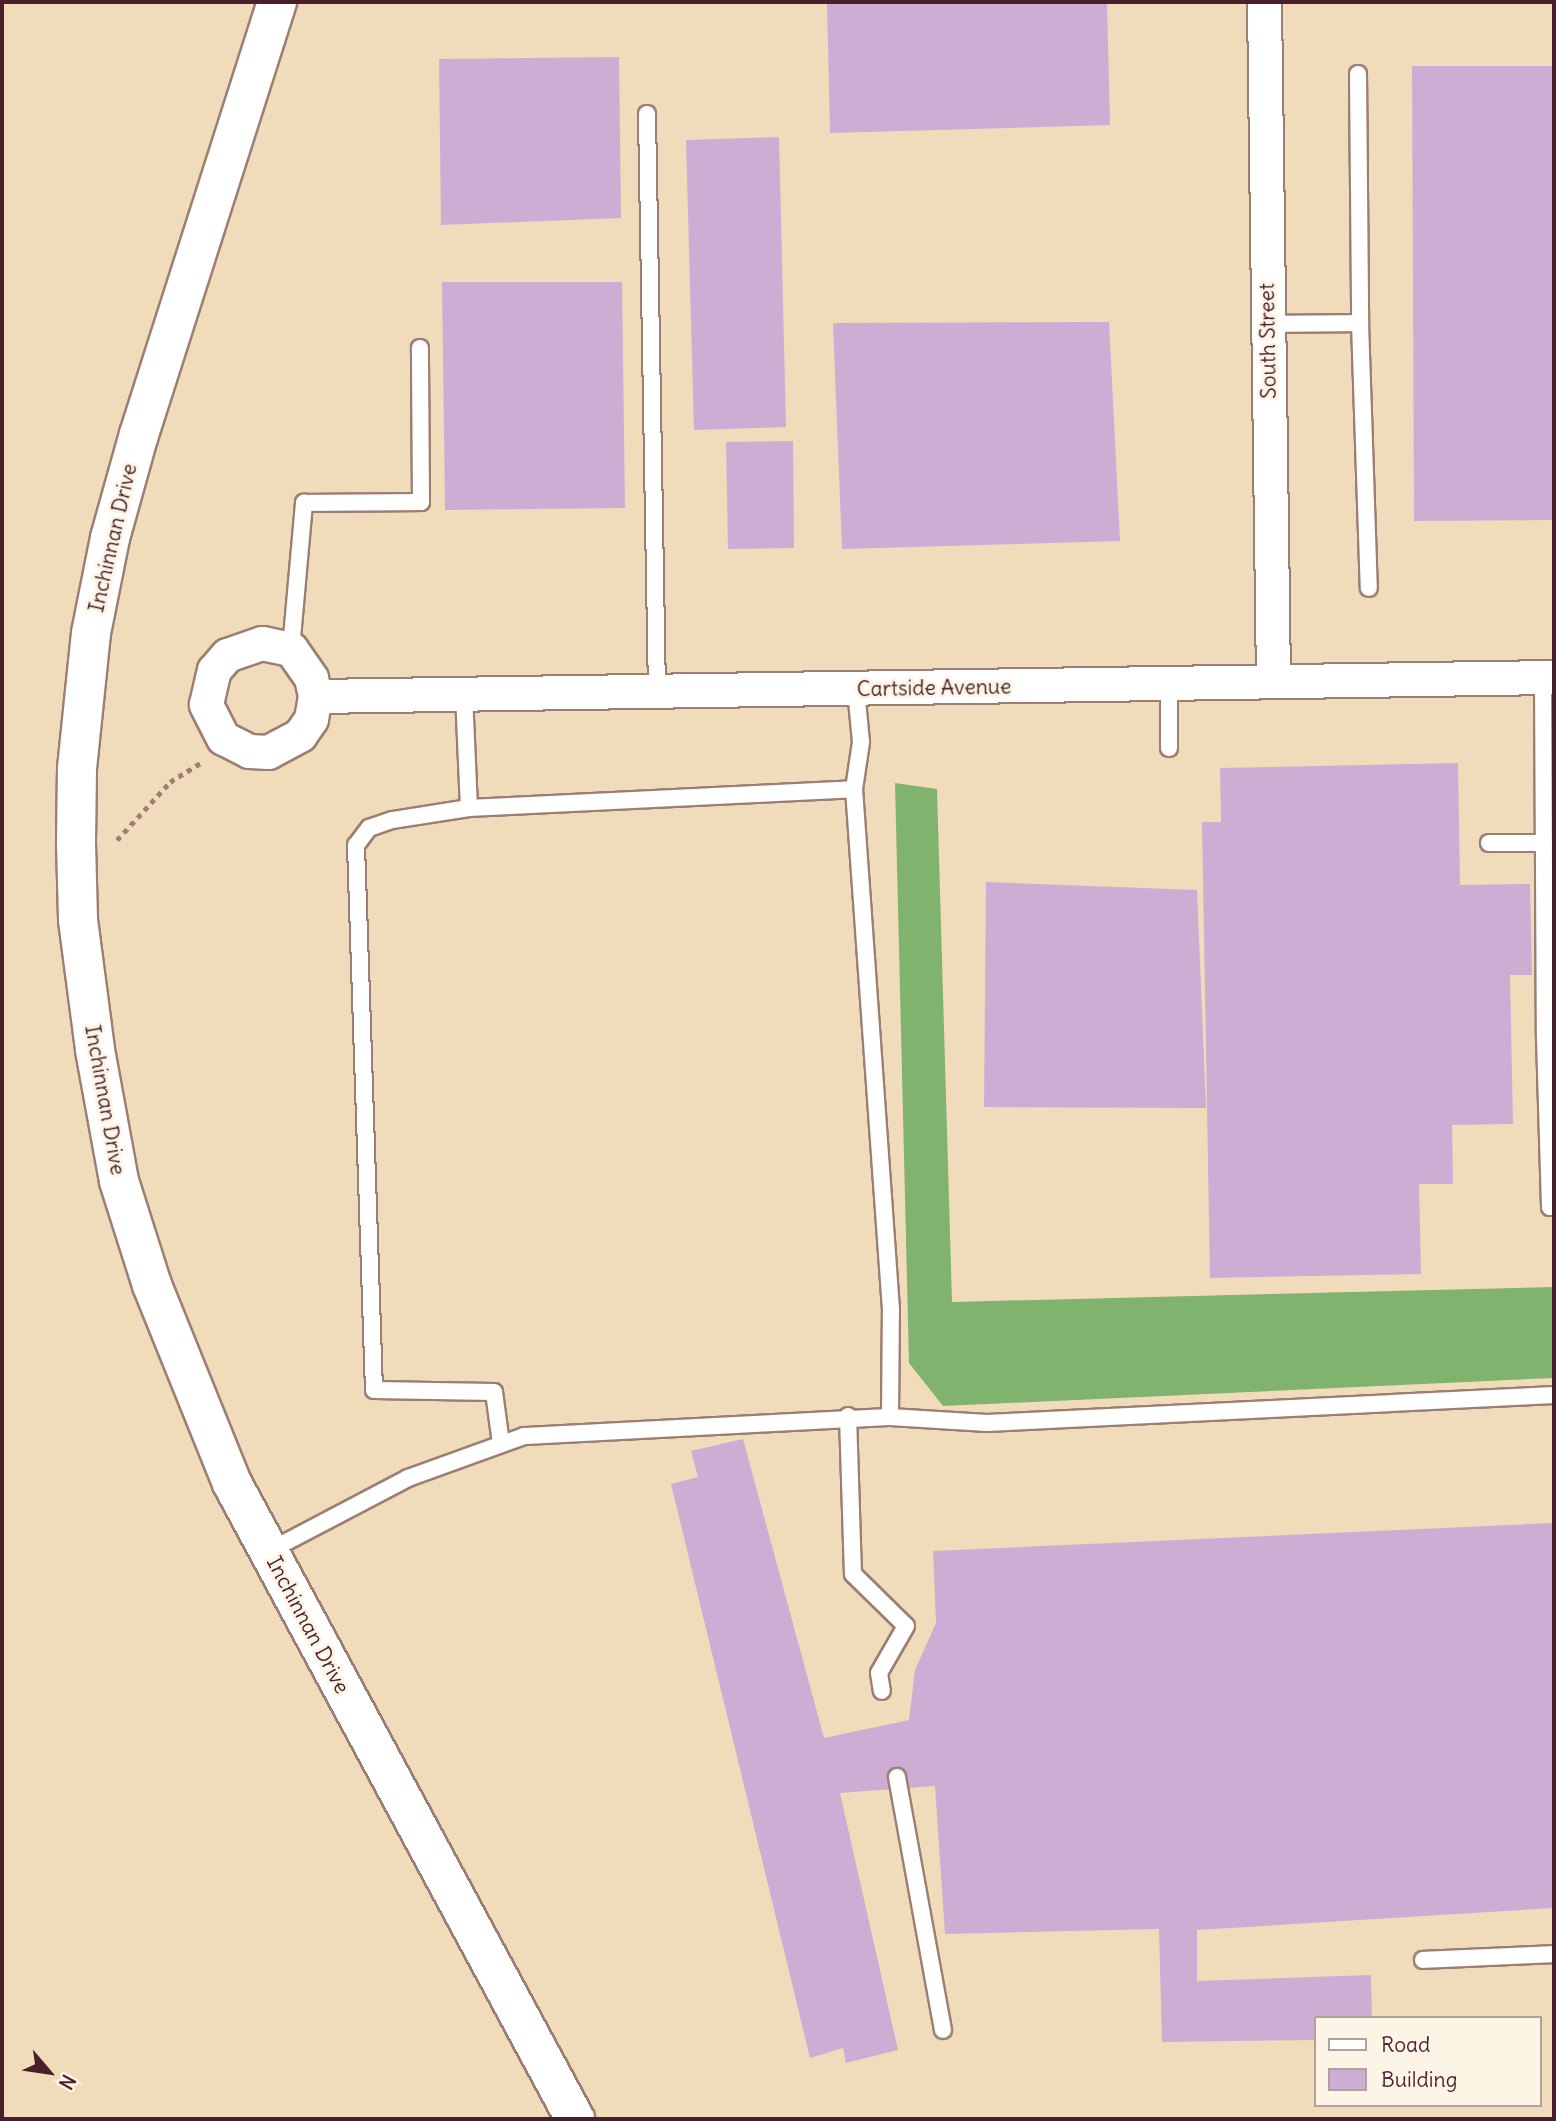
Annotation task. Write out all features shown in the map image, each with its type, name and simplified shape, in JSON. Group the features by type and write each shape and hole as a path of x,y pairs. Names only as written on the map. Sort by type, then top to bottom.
{"street":[{"name":"Inchinnan Drive","path":"277,2 110,538 91,634 77,769 76,843 78,920 91,1024 119,1181 191,1390 268,1551 575,2119"},
{"name":"South Street","path":"1264,2 1273,680"},
{"path":"262,643 291,649 311,678 315,696 311,719 285,746 268,752 232,744 212,723 206,704 214,670 243,647 262,643"},
{"name":"Cartside Avenue","path":"315,696 856,690 1273,680 1549,677"}],"lane":[{"path":"1358,74 1360,323 1369,588"},
{"path":"647,114 657,691"},
{"path":"1268,324 1360,323"},
{"path":"291,649 304,503 421,502 420,348"},
{"path":"1549,677 1544,843 1545,1038 1550,1207 1554,1207"},
{"path":"1169,682 1169,748"},
{"path":"856,690 861,742 854,789 891,1310 890,1417"},
{"path":"464,694 469,808"},
{"path":"501,1444 494,1391 374,1390 356,845 369,828 380,824 469,808 854,789"},
{"path":"1489,843 1544,843"},
{"path":"268,1551 408,1478 524,1437 848,1416 987,1423 1554,1395"},
{"path":"848,1416 853,1574 906,1626 878,1673 882,1691"},
{"path":"897,1777 943,2030"},
{"path":"1423,1960 1554,1954"}],"path":[{"path":"117,840 170,782 232,744"}],"green space":[{"path":"895,783 937,789 952,1302 1554,1287 1554,1378 943,1406 909,1363"}],"building":[{"path":"827,2 1107,2 1110,125 830,133"},
{"path":"619,57 621,218 441,225 439,59"},
{"path":"1412,66 1554,66 1554,520 1414,521"},
{"path":"779,137 786,427 694,430 686,140"},
{"path":"442,282 622,282 625,508 445,510"},
{"path":"1109,322 1120,541 842,549 833,323"},
{"path":"793,441 794,548 728,549 726,442"},
{"path":"1458,763 1460,885 1530,884 1532,975 1510,975 1513,1124 1452,1125 1453,1184 1419,1184 1421,1274 1210,1278 1202,822 1221,822 1220,768"},
{"path":"986,882 1197,890 1206,1108 984,1107"},
{"path":"743,1439 824,1738 909,1720 915,1670 936,1623 933,1551 1554,1523 1554,1908 1197,1930 1197,1981 1371,1975 1372,2016 1314,2016 1314,2040 1162,2042 1159,1929 945,1934 935,1786 840,1793 898,2050 846,2063 843,2048 810,2058 671,1484 698,1477 691,1451"}]}
